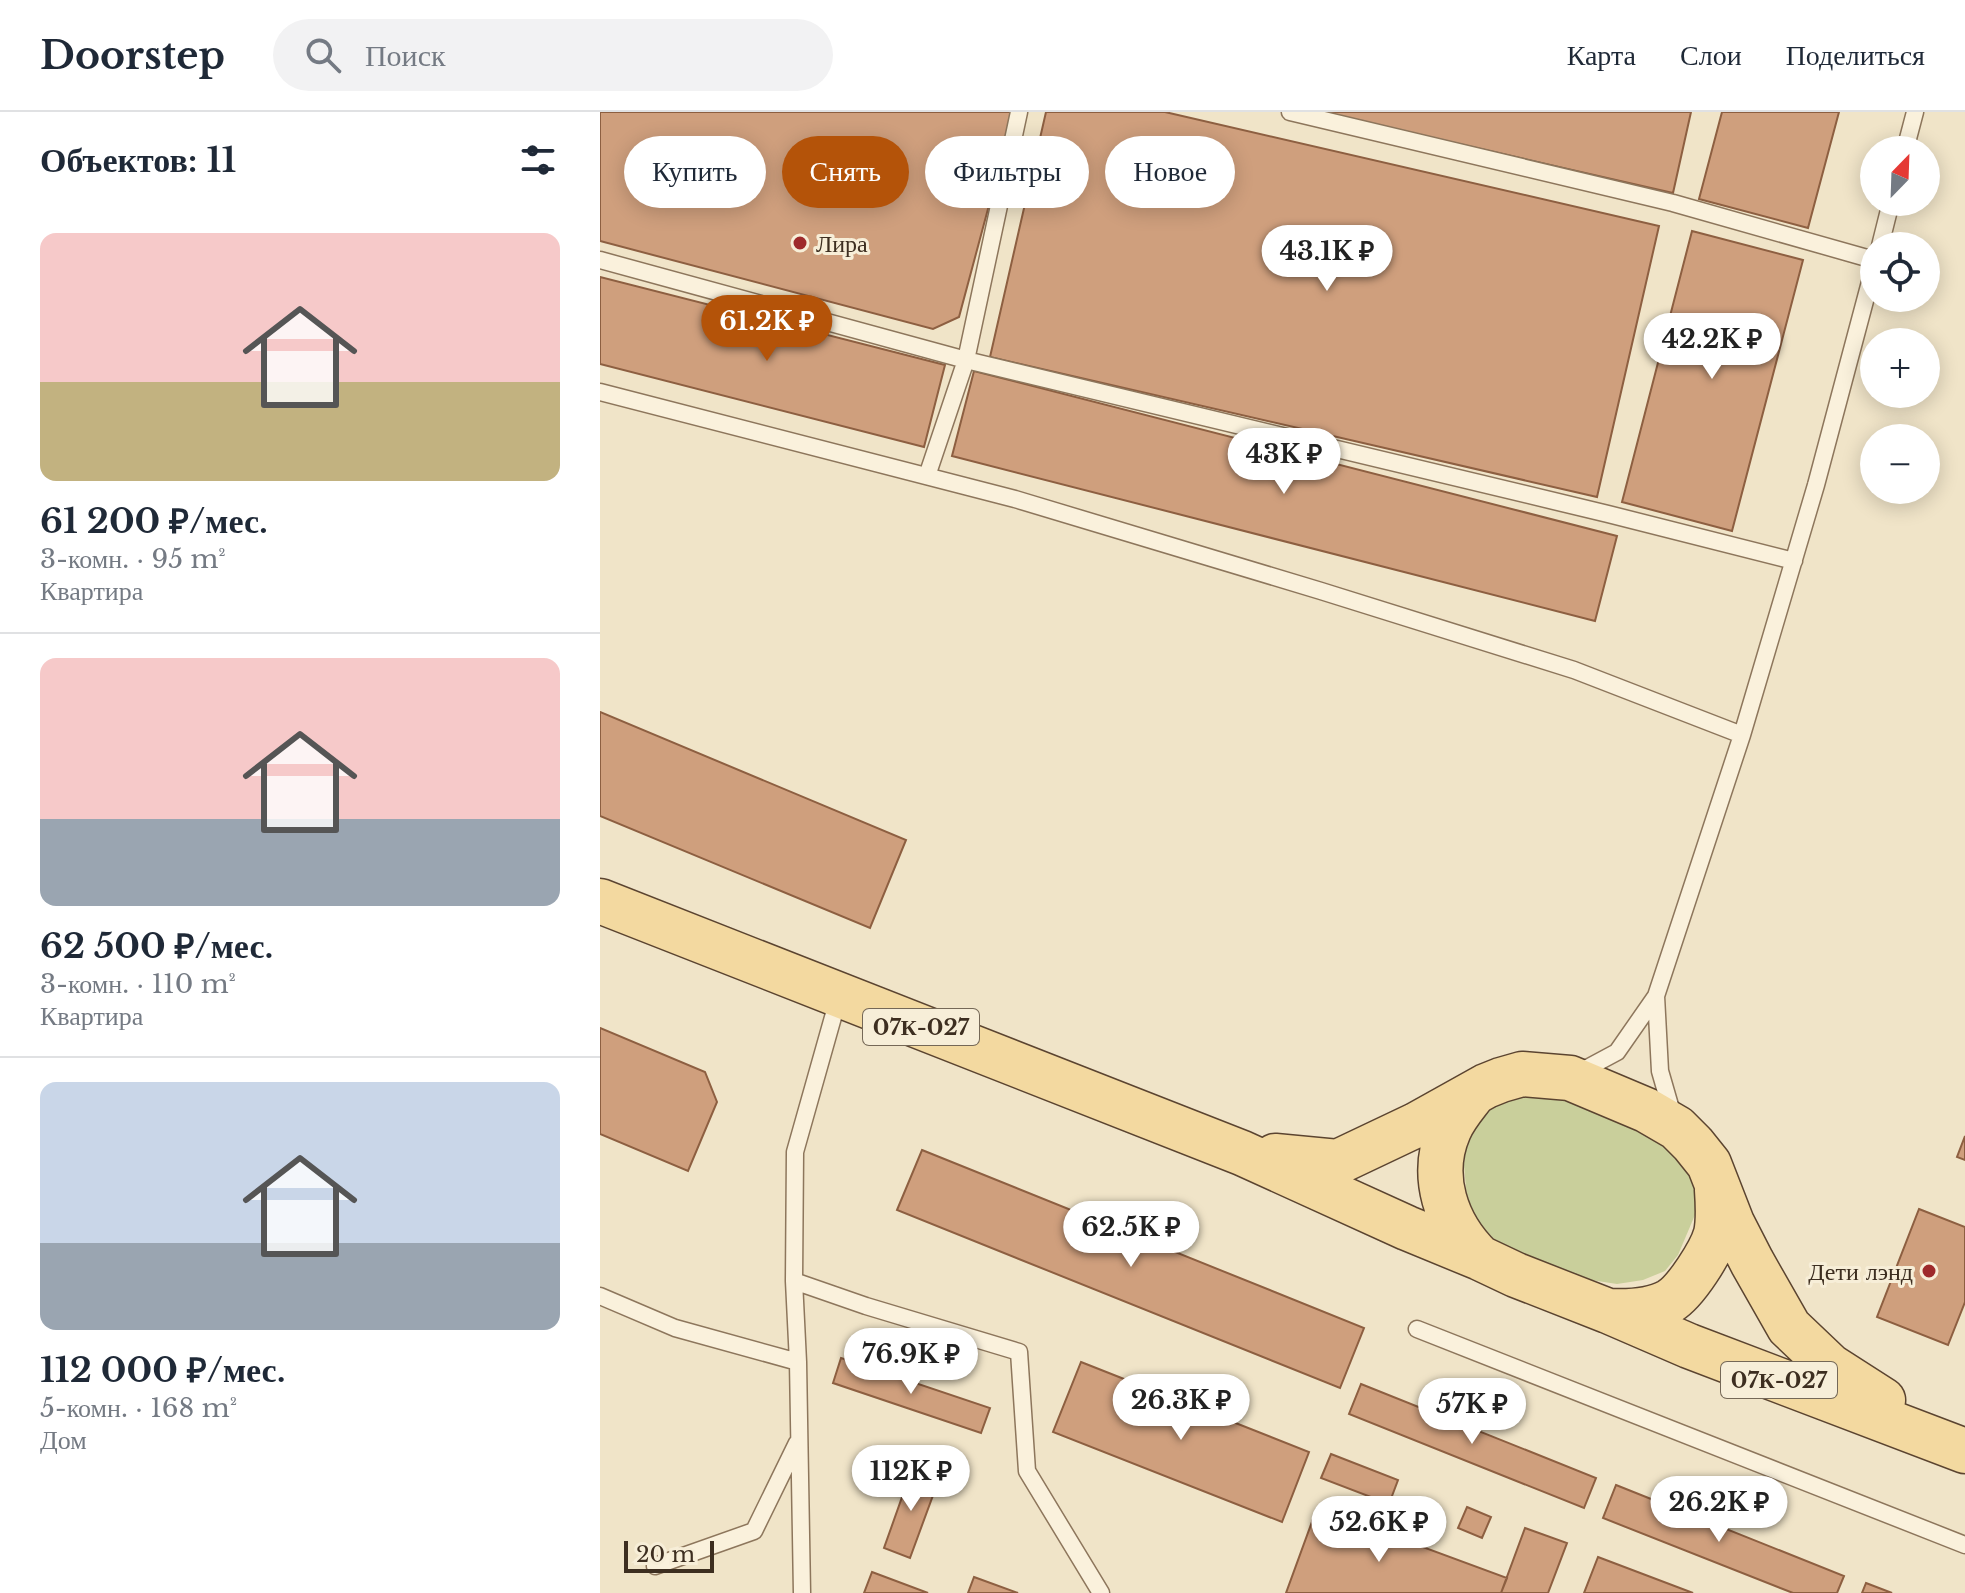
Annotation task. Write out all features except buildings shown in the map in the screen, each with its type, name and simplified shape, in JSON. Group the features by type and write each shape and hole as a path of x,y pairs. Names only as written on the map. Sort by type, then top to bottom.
{"main road":[{"name":"07К-027","path":"600,901 1242,1153 1516,1275 1689,1346 1958,1448"},
{"name":"07К-027","path":"1242,1153 1338,1162 1486,1086 1522,1074 1570,1078 1646,1110 1677,1128 1709,1164 1752,1262 1789,1327 1830,1366 1958,1448"},
{"path":"1474,1093 1448,1132 1440,1172 1449,1215 1465,1243 1480,1258"},
{"path":"1608,1311 1630,1312 1671,1300 1690,1280 1708,1254 1716,1233 1717,1187"}],"lane":[{"path":"927,476 966,360 1019,112"},
{"path":"1290,112 1673,203 1860,256"},
{"path":"1909,136 1915,112"},
{"path":"600,260 966,360 1794,561"},
{"path":"1570,1078 1617,1052 1656,996 1742,735 1816,485 1862,312"},
{"path":"600,392 1015,499 1574,670 1742,735"},
{"path":"802,1593 794,1281 795,1152 839,995"},
{"path":"1656,996 1660,1071 1677,1128"},
{"path":"794,1281 1019,1352 1027,1471 1101,1593"},
{"path":"600,1296 675,1328 798,1362"},
{"path":"1417,1329 1965,1545"},
{"path":"655,1566 754,1531 800,1437"}],"green space":[{"path":"1536,1091 1560,1092 1685,1154 1700,1203 1678,1255 1665,1271 1643,1280 1617,1284 1591,1280 1532,1262 1497,1243 1477,1221 1467,1199 1464,1165 1466,1139 1487,1108"}],"place":[{"name":"Лира","path":"800,243"},
{"name":"Дети лэнд","path":"1929,1271"}]}
